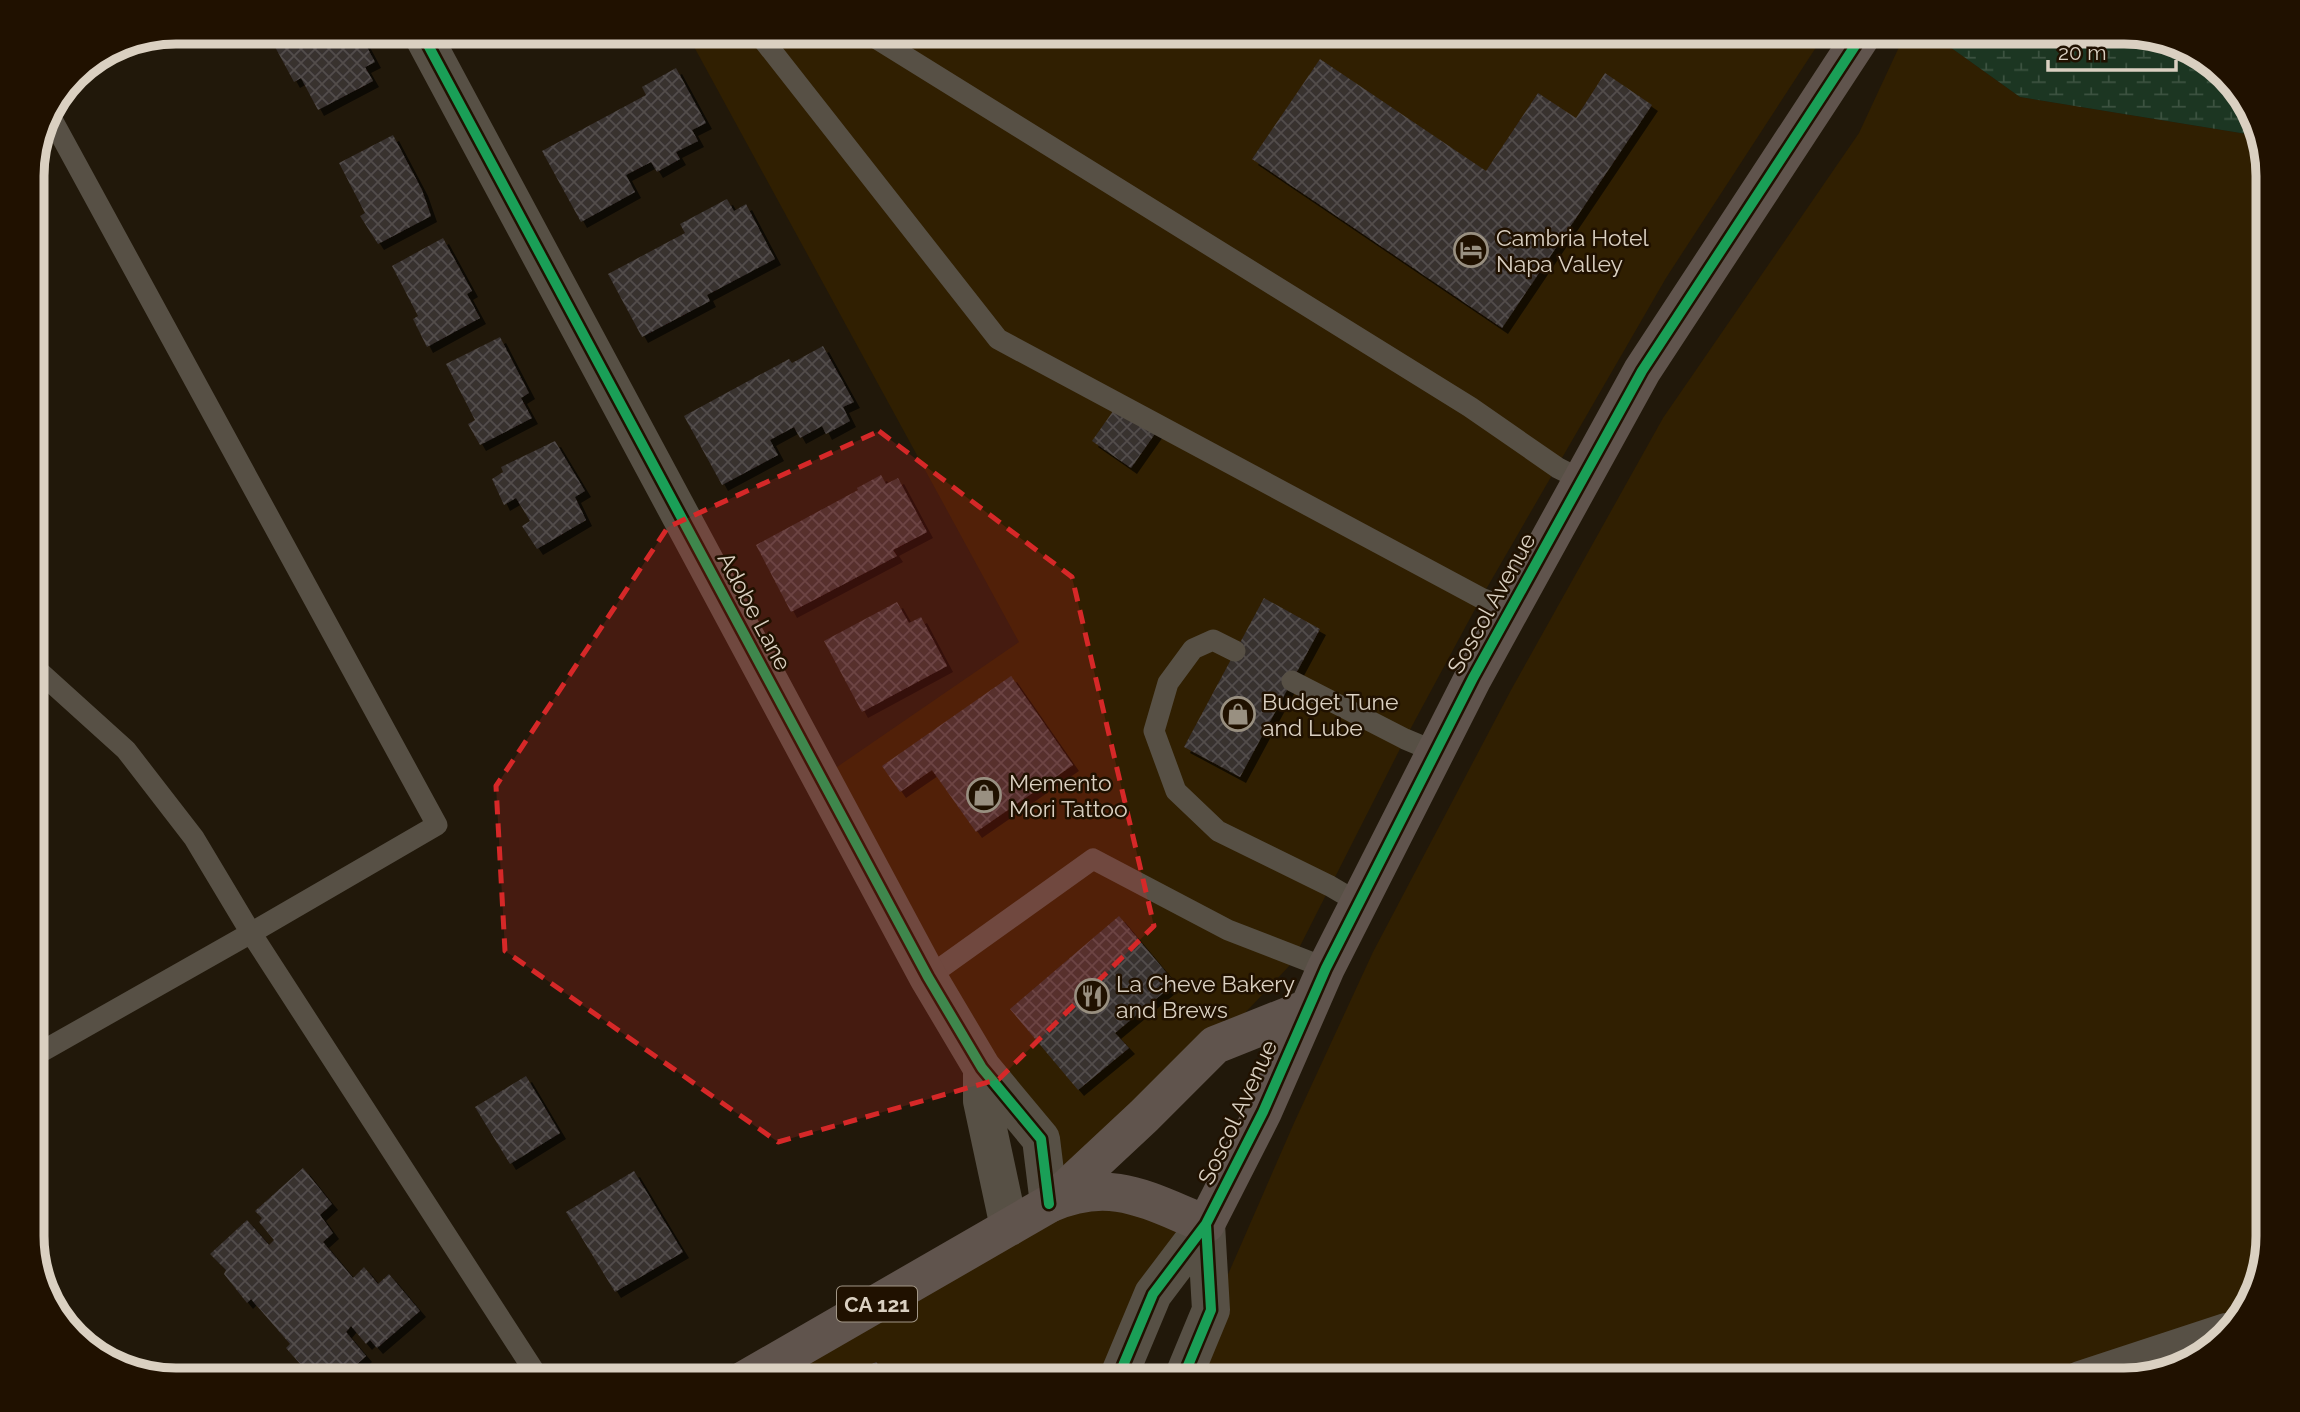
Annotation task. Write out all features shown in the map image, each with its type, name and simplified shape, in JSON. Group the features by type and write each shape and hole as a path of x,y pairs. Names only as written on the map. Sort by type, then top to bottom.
{"main road":[{"name":"Soscol Avenue","path":"1206,1224 1263,1112 1326,968 1436,752 1642,371 1856,44"},
{"path":"1049,1204 1144,1116 1214,1045 1308,1008"},
{"name":"CA 121","path":"766,1368 1049,1204 1074,1194 1107,1191 1139,1197 1206,1224"}],"street":[{"name":"Adobe Lane","path":"427,44 928,977 982,1068 1041,1139 1049,1204"},
{"name":"Adobe Lane","path":"982,1068 982,1101 1009,1227"},
{"name":"Soscol Avenue","path":"1122,1368 1153,1294 1206,1224"},
{"path":"1187,1368 1211,1310 1206,1224"},
{"path":"2119,1368 2207,1338"}],"lane":[{"path":"766,44 998,339 1481,598 1511,609"},
{"path":"885,44 1470,407 1558,468 1582,480"},
{"path":"44,1050 437,825 55,124"},
{"path":"1235,651 1213,640 1193,649 1168,683 1154,731 1176,791 1218,831 1359,903"},
{"path":"44,676 126,750 194,838 251,933 532,1368"},
{"path":"1292,681 1436,752"},
{"path":"928,977 1093,859 1228,930 1326,968"}],"highlighted area":[{"path":"879,431 1072,577 1154,926 999,1079 778,1142 505,951 496,786 668,527"}],"shaded area":[{"path":"693,44 1818,44 1666,278 1481,598 1405,739 1291,964 1215,1045 1051,1202 1187,1213 1122,1368 765,1368 1049,1204 1041,1139 821,778 1019,642"},
{"path":"1900,44 1946,44 2020,97 2249,134 2252,142 2256,168 2256,1236 2252,1270 2239,1302 2207,1338 2116,1368 1187,1368 1294,1123 1373,952 1511,690 1663,418 1859,133"}],"green space":[{"path":"1946,44 2124,44 2158,48 2190,61 2217,83 2239,110 2249,134 2020,97"}],"building":[{"path":"273,44 365,44 375,62 365,67 373,81 318,110 301,78 294,82"},
{"name":"Cambria Hotel Napa Valley","path":"1320,59 1486,171 1538,93 1576,118 1605,73 1652,105 1502,328 1252,159"},
{"path":"676,68 706,123 692,130 698,141 676,152 680,159 657,172 651,162 626,175 635,192 581,222 542,151 646,95 642,87"},
{"path":"393,135 422,190 431,216 378,244 360,216 365,213 339,163"},
{"path":"727,199 734,211 746,204 775,259 707,295 710,301 642,337 608,274 685,233 680,224"},
{"path":"443,238 472,291 467,294 480,318 427,347 413,319 418,316 392,266"},
{"path":"500,337 529,393 521,398 532,418 480,445 468,424 475,420 446,364"},
{"path":"823,346 854,402 843,407 850,421 826,434 822,426 800,438 794,427 770,440 778,455 722,485 684,416 789,359 792,363"},
{"path":"1118,404 1157,431 1131,468 1092,441"},
{"path":"555,441 585,491 575,497 586,520 537,549 522,526 530,521 516,498 504,505 492,479 503,472 501,467"},
{"path":"881,475 886,484 898,478 927,532 893,550 897,556 791,612 756,545"},
{"name":"Budget Tune and Lube","path":"1264,598 1320,629 1240,777 1184,747"},
{"path":"897,602 909,623 921,617 947,666 862,712 824,641"},
{"path":"1011,676 1073,765 976,832 932,770 900,792 882,766"},
{"name":"La Cheve Bakery and Brews","path":"1119,916 1175,983 1115,1033 1129,1048 1078,1090 1010,1009"},
{"path":"526,1076 560,1133 510,1164 475,1107"},
{"path":"303,1168 332,1204 320,1215 333,1233 323,1242 353,1278 364,1267 378,1284 389,1274 420,1311 377,1348 370,1340 366,1344 351,1326 346,1332 366,1356 352,1368 304,1368 286,1348 290,1344 251,1299 247,1303 224,1274 226,1270 210,1254 247,1220 269,1245 274,1240 259,1222 262,1218 255,1211"},
{"path":"634,1171 683,1252 615,1292 566,1212"},
{"path":"876,1362 882,1368 863,1368"}],"cycle path":[{"path":"427,44 928,977 982,1068 1041,1139 1049,1204"},
{"path":"1122,1368 1153,1294 1206,1224 1263,1112 1326,968 1473,678 1642,371 1856,44"},
{"path":"1187,1368 1211,1310 1206,1224"}],"place":[{"name":"Cambria Hotel Napa Valley","path":"1471,250"},
{"name":"Budget Tune and Lube","path":"1238,714"},
{"name":"Memento Mori Tattoo","path":"984,795"},
{"name":"La Cheve Bakery and Brews","path":"1092,996"}]}
